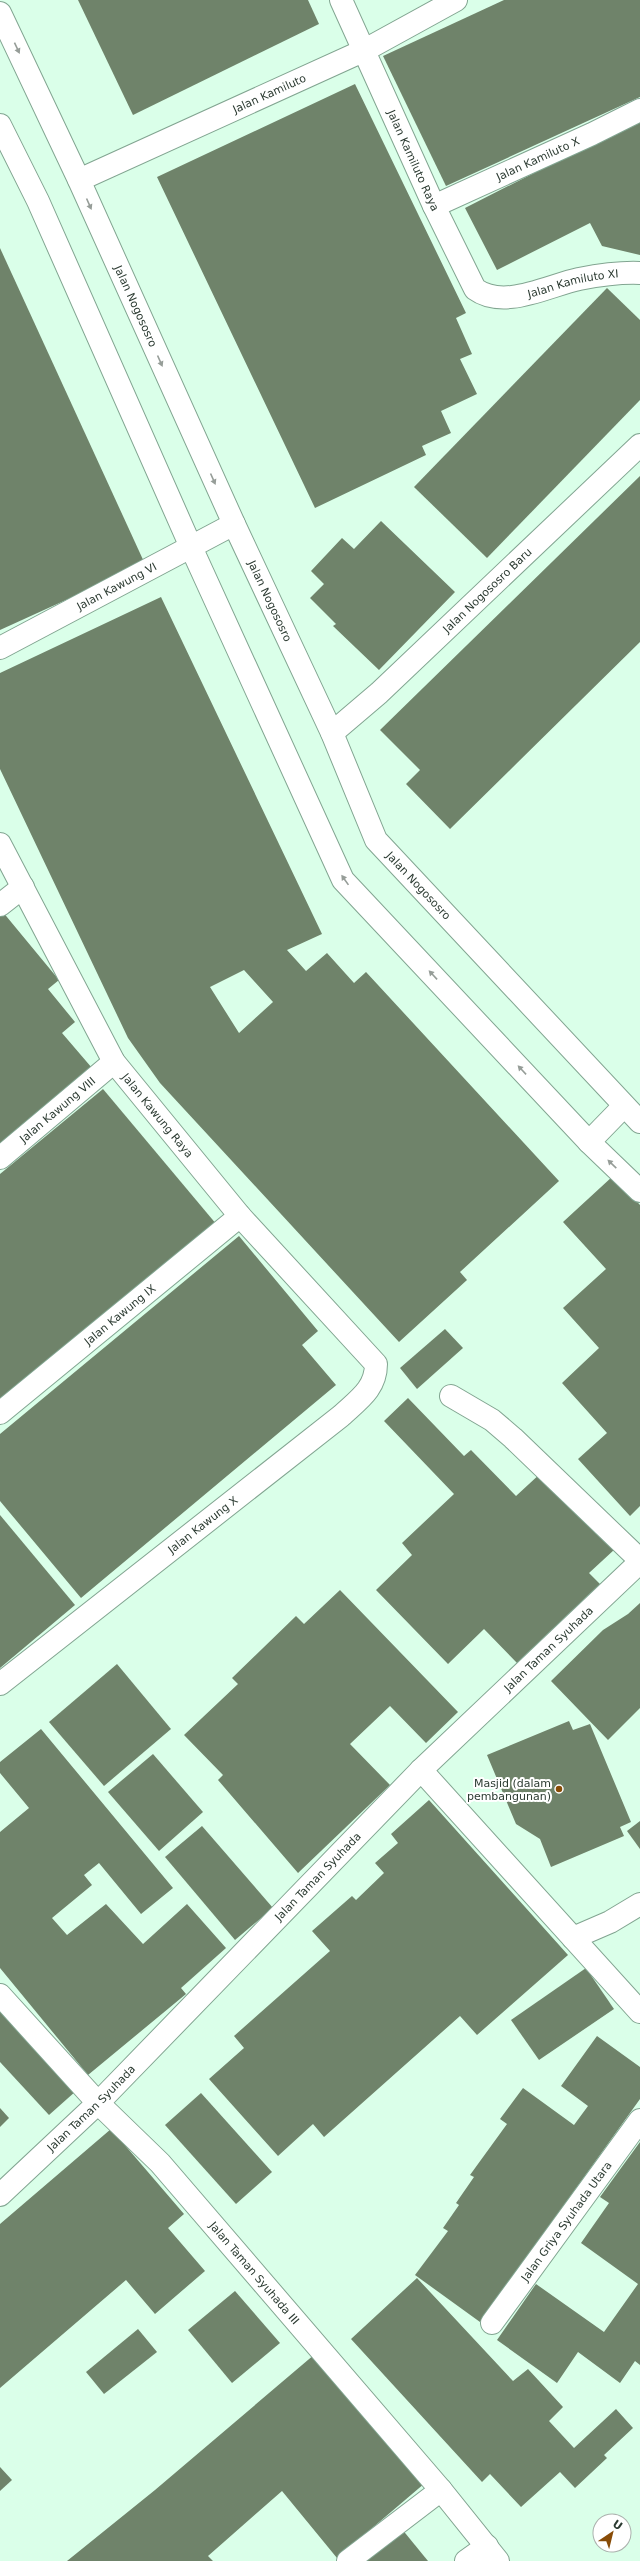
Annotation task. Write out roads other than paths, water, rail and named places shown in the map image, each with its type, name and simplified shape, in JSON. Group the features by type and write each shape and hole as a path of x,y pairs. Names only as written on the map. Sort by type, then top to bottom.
{"street":[{"name":"Jalan Kamiluto Raya","path":"341,0 365,50 434,206 475,289 485,296 506,298"},
{"name":"Jalan Kamiluto","path":"79,180 365,50 456,0"},
{"name":"Jalan Nogososro","path":"0,13 79,180 234,524 332,733 376,840 640,1122"},
{"name":"Jalan Kamiluto X","path":"434,206 592,134 640,110"},
{"path":"0,125 38,201 191,547 343,880 589,1142 640,1191"},
{"name":"Jalan Kamiluto XI","path":"506,298 615,272 640,273"},
{"name":"Jalan Nogososro Baru","path":"332,733 379,693 640,445"},
{"name":"Jalan Kawung VI","path":"0,648 234,524"},
{"name":"Jalan Kawung Raya","path":"0,844 114,1062 240,1216 366,1352"},
{"path":"0,905 23,887"},
{"name":"Jalan Kawung VIII","path":"0,1158 114,1062"},
{"path":"589,1142 624,1106"},
{"name":"Jalan Kawung IX","path":"0,1414 240,1216"},
{"name":"Jalan Kawung X","path":"0,1684 341,1416 365,1393 376,1379 376,1364 366,1352"},
{"path":"451,1396 492,1420 513,1438 640,1561"},
{"name":"Jalan Taman Syuhada","path":"0,2195 98,2103 421,1770 640,1561"},
{"path":"421,1770 640,2012"},
{"path":"573,1938 610,1922 640,1904"},
{"name":"Jalan Taman Syuhada III","path":"0,1995 98,2103 160,2163 441,2490 492,2553"},
{"name":"Jalan Griya Syuhada Utara","path":"492,2323 640,2120"},
{"path":"348,2561 441,2490"},
{"path":"466,2561 492,2553"}],"place":[{"name":"Masjid (dalam pembangunan)","path":"559,1789"}]}
